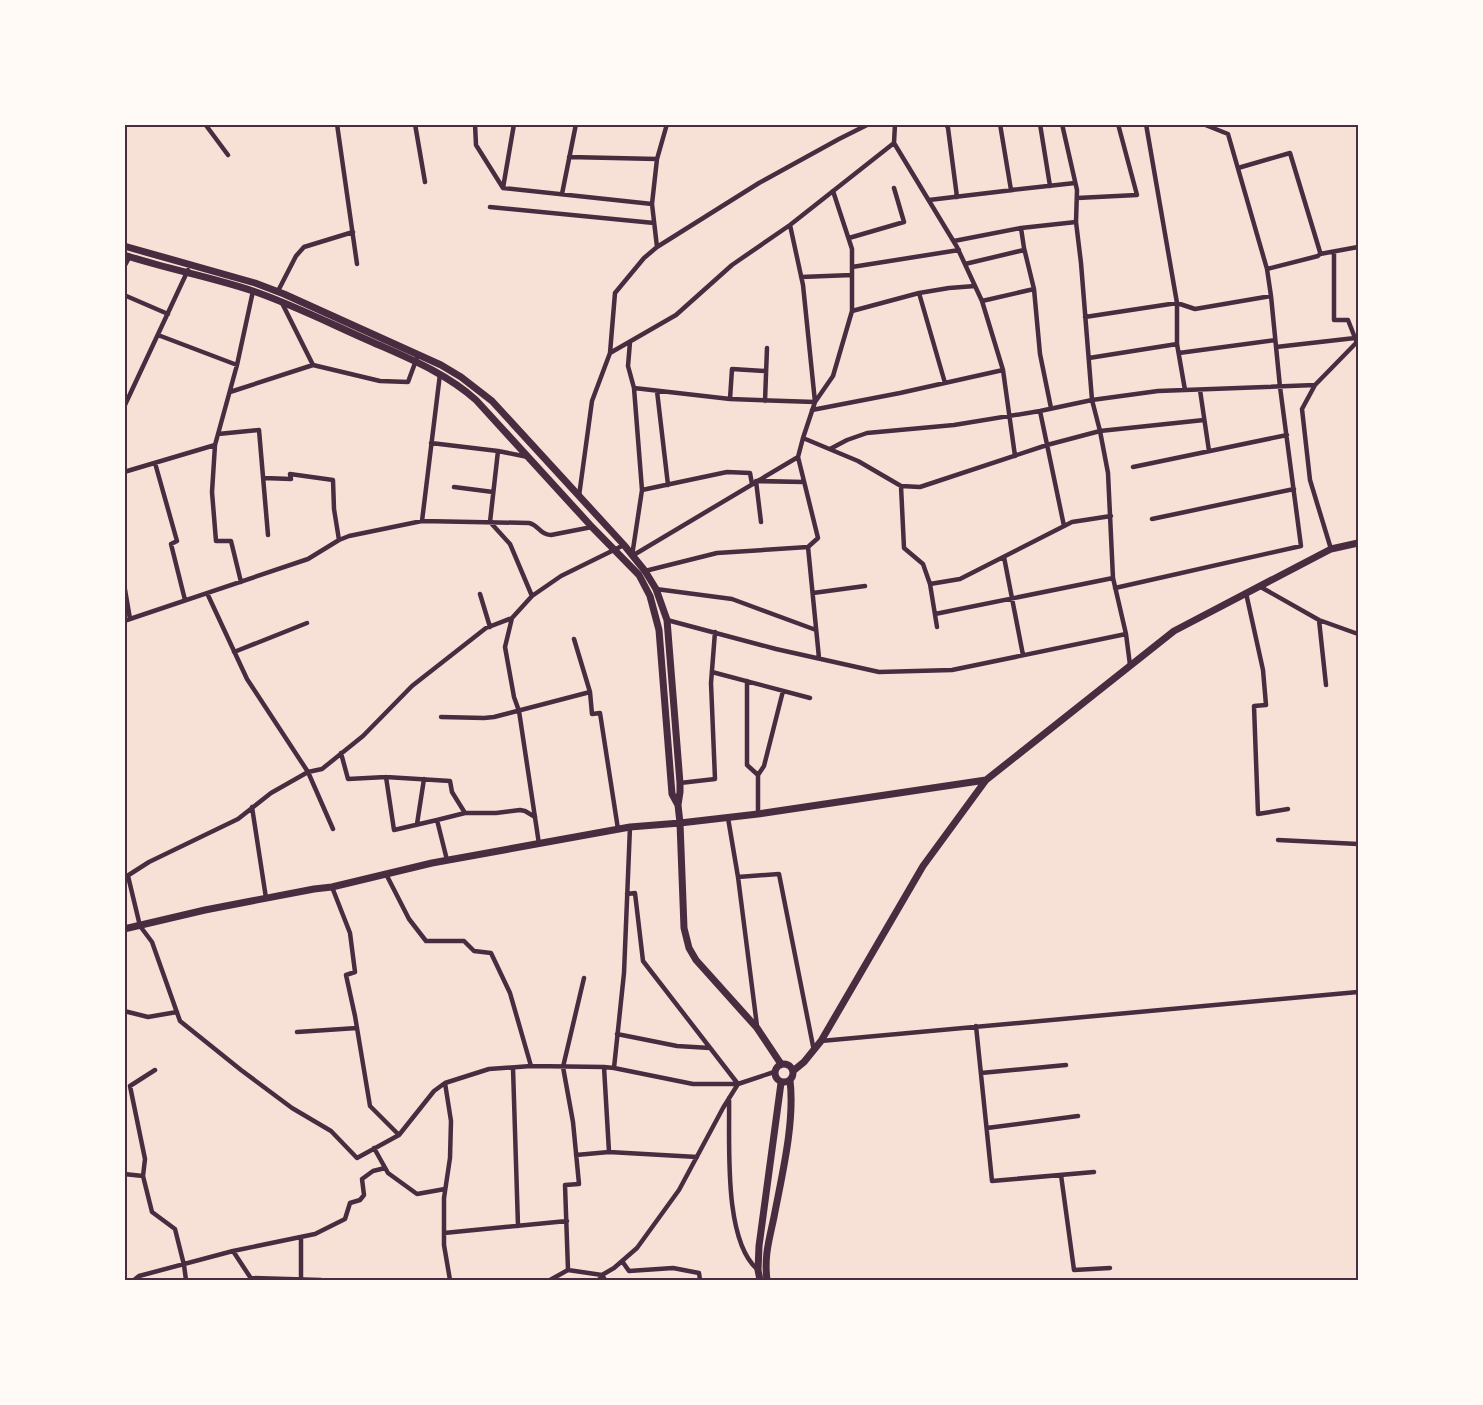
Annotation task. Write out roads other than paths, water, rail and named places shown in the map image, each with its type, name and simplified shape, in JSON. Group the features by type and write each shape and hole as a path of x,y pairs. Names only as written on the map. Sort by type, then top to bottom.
{"main road":[{"path":"124,246 278,291 416,358 462,388 476,400 639,575 647,588 659,630 672,794 678,805"},
{"path":"127,256 253,291 416,358 441,365 461,377 492,401 645,571 656,589 667,620 680,783 678,805 684,928 689,948 696,960 757,1028 781,1064 790,1066 793,1076 790,1080 781,1083"},
{"path":"793,1071 821,1041 923,866 986,780 1174,631 1331,549 1359,543"},
{"path":"124,929 205,910 332,887 447,860 618,829 728,818 986,780"},
{"path":"760,1281 759,1246 781,1083 774,1072 781,1064"},
{"path":"767,1281 765,1265 768,1240 789,1128 792,1096 790,1080"}],"street":[{"path":"205,124 228,155"},
{"path":"337,124 357,264"},
{"path":"415,124 425,182"},
{"path":"475,124 476,146 503,188"},
{"path":"503,188 514,124"},
{"path":"562,194 576,124"},
{"path":"657,247 652,204 657,159 667,124"},
{"path":"579,496 592,401 610,353 615,293 644,258 657,247 759,183 869,124"},
{"path":"895,124 894,143 959,250 981,301 1004,370 1015,456"},
{"path":"946,124 957,197"},
{"path":"1000,124 1011,190 1014,189"},
{"path":"1040,124 1050,186"},
{"path":"1062,124 1076,183 1076,222 1092,400 1108,473 1113,578 1126,634 1130,665"},
{"path":"1077,198 1137,195 1118,124"},
{"path":"1146,124 1177,303 1177,344 1185,390"},
{"path":"1115,588 1301,546 1267,269 1228,135 1203,124"},
{"path":"610,353 676,315 732,265 790,225 894,143"},
{"path":"1238,168 1290,153 1320,254"},
{"path":"569,157 657,159"},
{"path":"929,200 1076,183"},
{"path":"503,188 652,204"},
{"path":"849,238 904,222 894,188"},
{"path":"645,571 717,553 808,547 818,538 798,457 815,402 833,376 852,311 852,249 833,191"},
{"path":"490,207 654,223"},
{"path":"954,241 1021,228 1076,222"},
{"path":"790,225 801,277 815,402"},
{"path":"1021,228 1034,289 1040,354 1051,408"},
{"path":"278,291 296,256 304,247 352,232"},
{"path":"1267,269 1320,254 1359,247"},
{"path":"124,267 127,256 133,249"},
{"path":"852,267 959,250"},
{"path":"965,264 1024,250"},
{"path":"1334,252 1335,320 1348,320 1357,340"},
{"path":"124,406 190,264"},
{"path":"801,277 852,275"},
{"path":"852,311 919,293 975,286"},
{"path":"981,301 1034,289"},
{"path":"241,582 231,541 216,541 212,492 215,445 237,365 253,291"},
{"path":"919,293 945,383"},
{"path":"124,296 168,314"},
{"path":"1085,317 1177,303 1195,309 1272,296"},
{"path":"282,303 313,365"},
{"path":"158,335 237,365"},
{"path":"1179,352 1275,340"},
{"path":"1276,347 1357,340"},
{"path":"1331,549 1310,480 1302,410 1315,385 1357,340"},
{"path":"630,342 628,366 633,388 642,490 632,556"},
{"path":"1089,358 1177,344"},
{"path":"765,401 766,348"},
{"path":"230,392 313,365 380,381 408,382 416,358"},
{"path":"730,399 732,369 766,371"},
{"path":"812,410 1004,370"},
{"path":"422,521 440,374"},
{"path":"830,449 867,433 954,425 1092,400 1158,391 1315,385"},
{"path":"633,388 730,399 815,402"},
{"path":"1200,390 1209,451"},
{"path":"657,391 668,485"},
{"path":"1040,411 1064,526"},
{"path":"803,438 858,461 901,486 920,487 1100,430 1204,420"},
{"path":"218,434 259,430 268,535"},
{"path":"1133,467 1287,435"},
{"path":"431,443 528,457"},
{"path":"124,472 215,445"},
{"path":"498,452 490,522 510,544 532,596"},
{"path":"632,556 798,457"},
{"path":"156,463 177,541 171,544 185,600"},
{"path":"642,490 727,472 750,473 754,482 761,522"},
{"path":"264,478 291,479 291,474 333,480 334,509 339,540"},
{"path":"754,482 804,482"},
{"path":"901,486 904,548 923,564 930,584 938,627"},
{"path":"454,487 494,492"},
{"path":"1152,519 1294,489"},
{"path":"930,584 960,579 1072,522 1111,516"},
{"path":"124,584 127,620 308,559 349,536 422,521 533,523 545,535 592,527"},
{"path":"624,545 561,576 532,596 512,618 486,628 412,686 363,735 322,769 308,772 270,793 238,819 149,862 126,877 140,926 152,942 180,1021 292,1108 331,1131 357,1158 399,1135 434,1091 445,1083 489,1069 531,1066 604,1067 693,1084 738,1084 774,1072"},
{"path":"808,547 819,658"},
{"path":"1004,557 1023,655"},
{"path":"935,614 1113,578"},
{"path":"813,594 865,586"},
{"path":"1259,586 1319,620 1359,634"},
{"path":"656,589 732,599 816,630"},
{"path":"207,593 247,679 308,772 333,829"},
{"path":"1246,593 1263,670 1266,705 1254,706 1258,814 1288,809"},
{"path":"480,594 490,627"},
{"path":"512,618 505,647 514,697 519,711 539,844"},
{"path":"667,620 776,649 879,672 952,670 1126,634"},
{"path":"1319,620 1326,685"},
{"path":"234,651 307,623"},
{"path":"680,783 714,779 711,683 715,632"},
{"path":"574,639 590,692 592,714 600,713 618,829"},
{"path":"712,672 810,698"},
{"path":"747,681 747,765 758,775"},
{"path":"758,814 758,775 764,766 783,691"},
{"path":"441,717 495,717 590,692"},
{"path":"341,753 348,779 386,777 450,781 452,792 465,813"},
{"path":"386,777 394,830 465,813 520,810 536,818"},
{"path":"417,825 424,779"},
{"path":"252,807 266,898"},
{"path":"728,818 757,1028"},
{"path":"437,820 447,860"},
{"path":"614,1068 624,973 630,827"},
{"path":"1278,840 1359,844"},
{"path":"386,874 409,920 426,940 464,941 474,951 491,953 510,993 531,1066"},
{"path":"738,878 779,874 814,1051"},
{"path":"332,887 350,933 355,972 346,975 370,1106 399,1135"},
{"path":"627,894 635,893 643,961 738,1084"},
{"path":"568,1270 565,1185 579,1184 573,1122 563,1067 584,978"},
{"path":"821,1041 1359,992"},
{"path":"124,1011 148,1017 177,1012"},
{"path":"976,1026 992,1181 1094,1172"},
{"path":"297,1032 357,1028"},
{"path":"617,1034 677,1046 710,1048"},
{"path":"981,1073 1066,1065"},
{"path":"604,1067 609,1152"},
{"path":"513,1068 518,1226"},
{"path":"154,1070 129,1086 145,1159 143,1176 152,1212 175,1229 186,1281"},
{"path":"445,1083 451,1121 450,1158 444,1198 444,1245 450,1281"},
{"path":"599,1281 602,1275 637,1248 679,1190 738,1084"},
{"path":"729,1098 732,1207 739,1239 751,1263 758,1270"},
{"path":"987,1128 1078,1116"},
{"path":"374,1148 388,1173 417,1194 445,1189"},
{"path":"576,1155 609,1152 697,1157"},
{"path":"134,1281 139,1276 233,1251 320,1232 345,1219 350,1203 360,1200 364,1195 362,1179 373,1171 385,1168"},
{"path":"124,1174 143,1176"},
{"path":"1061,1174 1074,1270 1110,1268"},
{"path":"444,1233 567,1221"},
{"path":"301,1237 301,1280"},
{"path":"233,1251 251,1280 321,1281"},
{"path":"622,1261 629,1271 673,1268 699,1273 700,1281"},
{"path":"550,1281 568,1270 602,1275"},
{"path":"602,1275 605,1281"}]}
